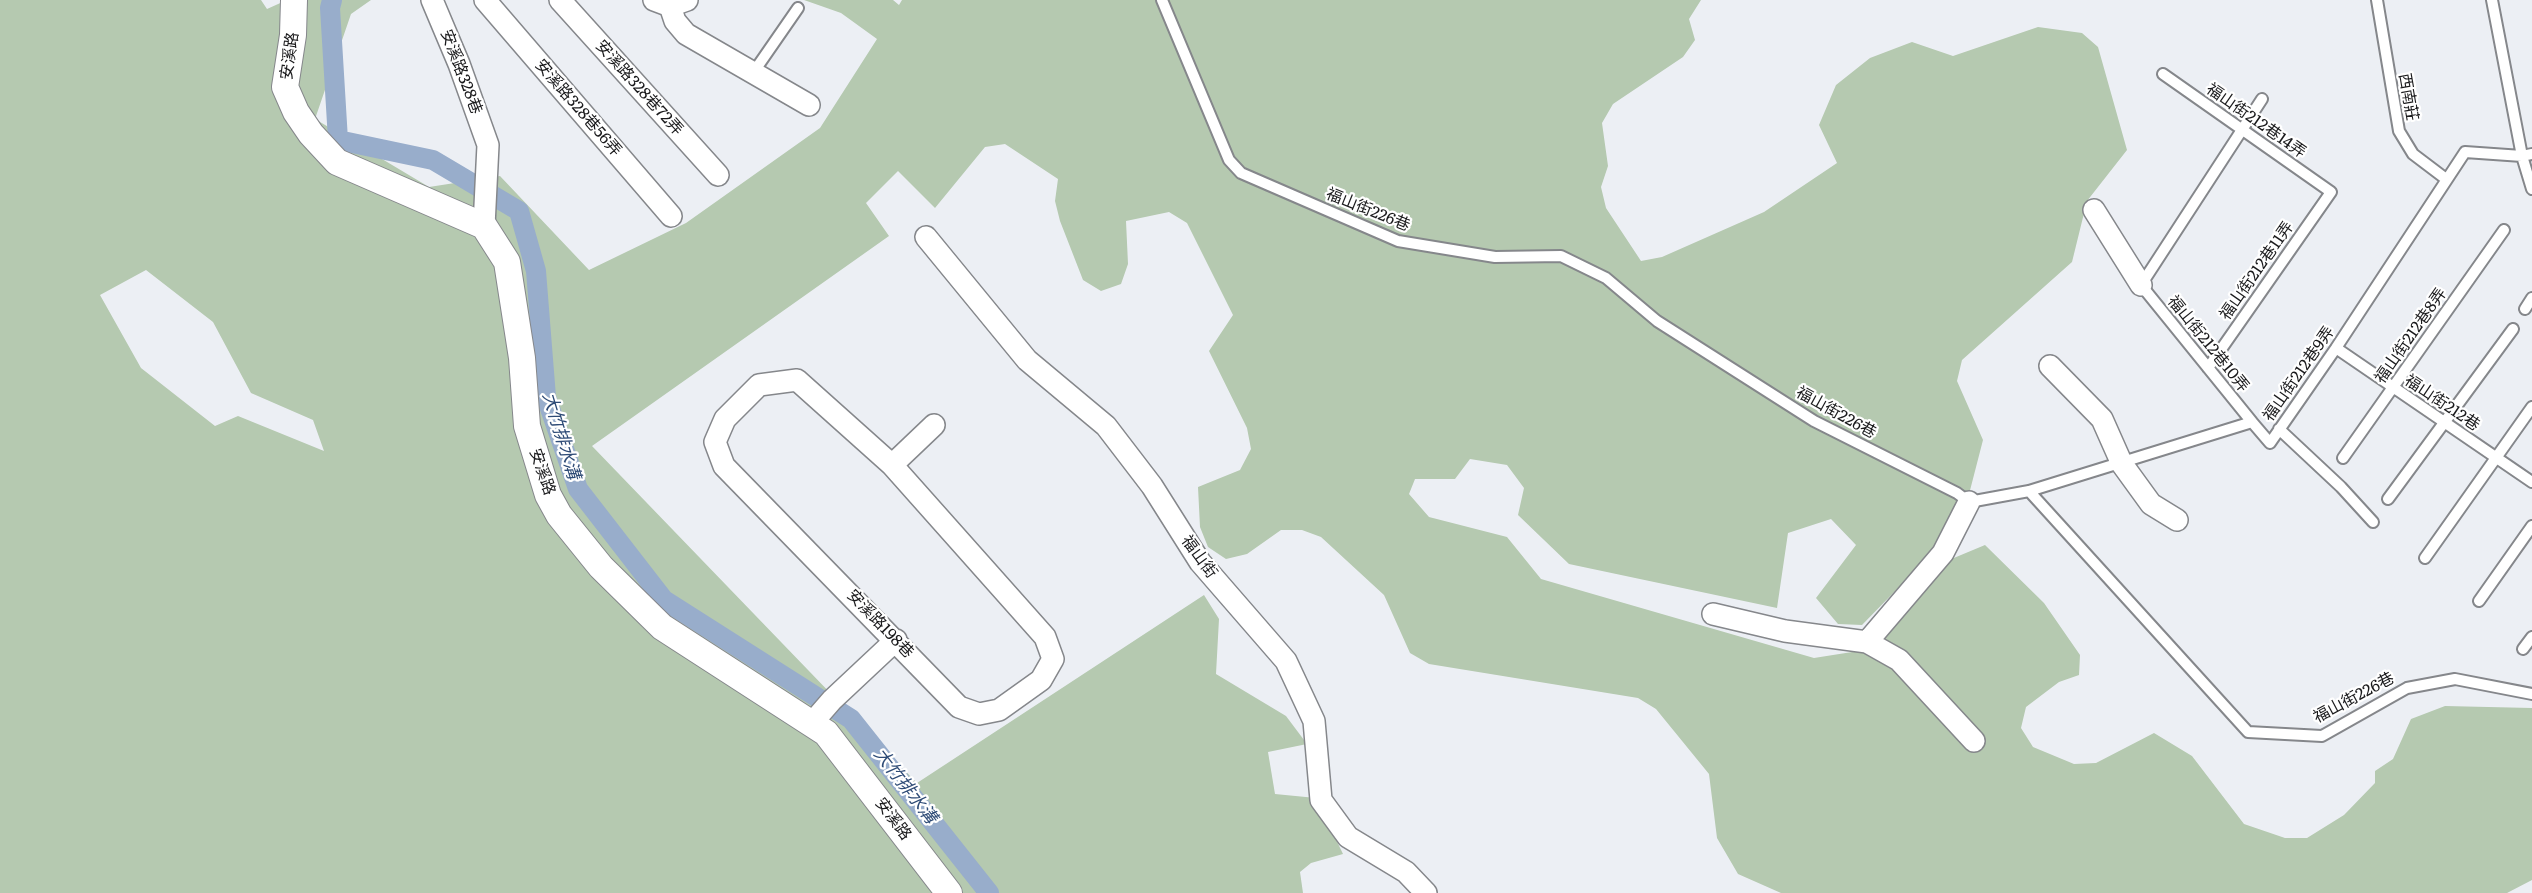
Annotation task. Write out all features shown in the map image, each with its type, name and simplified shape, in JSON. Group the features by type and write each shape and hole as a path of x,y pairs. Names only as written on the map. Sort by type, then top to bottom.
{"street":[{"name":"安溪路","path":"294,0 293,35 285,87 296,112 311,134 336,162 484,226 507,262 522,358 526,426 548,495 559,515 602,567 662,627 821,713 833,741 949,893"},
{"name":"安溪路328巷","path":"432,0 459,64 488,145 484,226"},
{"name":"安溪路328巷56弄","path":"485,0 671,216"},
{"name":"安溪路328巷72弄","path":"560,0 718,175"},
{"path":"671,2 675,21 686,34 809,105"},
{"path":"2094,210 2141,285"},
{"name":"福山街","path":"926,237 1027,360 1106,426 1152,486 1200,562 1286,660 1314,720 1322,800 1348,837 1406,872 1426,893"},
{"path":"2050,366 2102,419 2122,464 2151,504 2177,520"},
{"name":"安溪路198巷","path":"797,380 892,465 1045,637 1053,659 1041,680 999,710 979,714 959,707 896,639 724,466 715,442 725,418 759,385 797,380"},
{"path":"892,465 934,425"},
{"path":"1867,642 1943,553 1969,502"},
{"path":"1713,614 1785,631 1867,642 1899,660 1974,741"},
{"path":"821,713 896,639"}],"lane":[{"name":"福山街226巷","path":"1162,0 1228,160 1241,173 1398,242 1495,257 1562,256 1606,278 1657,321 1814,421 1957,493 1969,502"},
{"name":"西南莊","path":"2377,0 2399,131 2413,154 2446,180"},
{"path":"2492,0 2527,155 2532,189"},
{"path":"753,73 798,8"},
{"name":"福山街212巷14弄","path":"2163,74 2331,192"},
{"path":"2141,285 2262,99"},
{"name":"福山街212巷9弄","path":"2029,490 2122,464 2252,422 2270,443 2336,348 2465,152 2527,155"},
{"name":"福山街212巷11弄","path":"2208,368 2331,192"},
{"name":"福山街212巷8弄","path":"2343,458 2504,230"},
{"name":"福山街212巷10弄","path":"2141,285 2252,422"},
{"path":"2525,309 2532,298"},
{"path":"2388,499 2513,328"},
{"name":"福山街212巷","path":"2336,348 2532,482"},
{"path":"2425,558 2532,407"},
{"path":"2279,429 2341,487 2373,522"},
{"name":"福山街226巷","path":"2029,490 2248,732 2322,736 2407,688 2455,679 2532,694"},
{"path":"1969,502 2029,490"},
{"path":"2479,601 2532,526"},
{"path":"2523,649 2532,637"}],"green space":[{"path":"0,0 261,0 267,9 287,0 371,0 351,14 315,119 429,187 500,176 589,270 686,223 820,128 877,39 841,13 804,0 893,0 899,5 902,0 1701,0 1689,19 1695,40 1683,57 1613,104 1602,123 1608,166 1601,187 1606,208 1641,261 1662,257 1764,212 1837,163 1819,125 1836,85 1870,58 1912,42 1953,56 2038,27 2082,33 2098,47 2127,150 2087,201 2072,262 1962,360 1957,381 1983,440 1967,502 1945,540 1862,625 1838,624 1816,598 1856,545 1831,519 1788,533 1777,608 1569,564 1518,515 1524,488 1507,465 1470,459 1455,479 1415,479 1409,494 1429,517 1507,537 1541,579 1814,658 1871,649 1949,560 1985,545 2044,603 2080,655 2079,675 2059,682 2026,707 2021,728 2033,747 2074,764 2096,763 2154,733 2192,756 2244,824 2285,838 2307,838 2344,815 2375,783 2375,771 2393,759 2411,719 2445,706 2532,708 2532,880 2507,893 1781,893 1738,874 1717,838 1709,774 1656,709 1638,698 1429,664 1410,653 1384,595 1321,537 1302,530 1281,530 1247,554 1226,559 1208,547 1200,527 1198,487 1240,470 1251,449 1247,428 1209,351 1233,315 1187,223 1169,212 1126,221 1128,264 1121,284 1101,291 1083,280 1060,221 1055,201 1058,179 1005,144 985,147 935,208 898,171 866,203 889,236 592,446 917,783 1204,595 1219,619 1216,674 1286,716 1307,744 1268,752 1275,794 1316,798 1343,854 1311,863 1300,872 1303,893 0,893","holes":["146,270 213,322 251,393 313,420 324,451 238,416 215,426 141,368 100,295"]}],"waterway":[{"name":"大竹排水溝","path":"332,0 330,8 338,140 433,160 519,211 536,271 546,397 578,489 664,600 851,719 989,893"}]}
